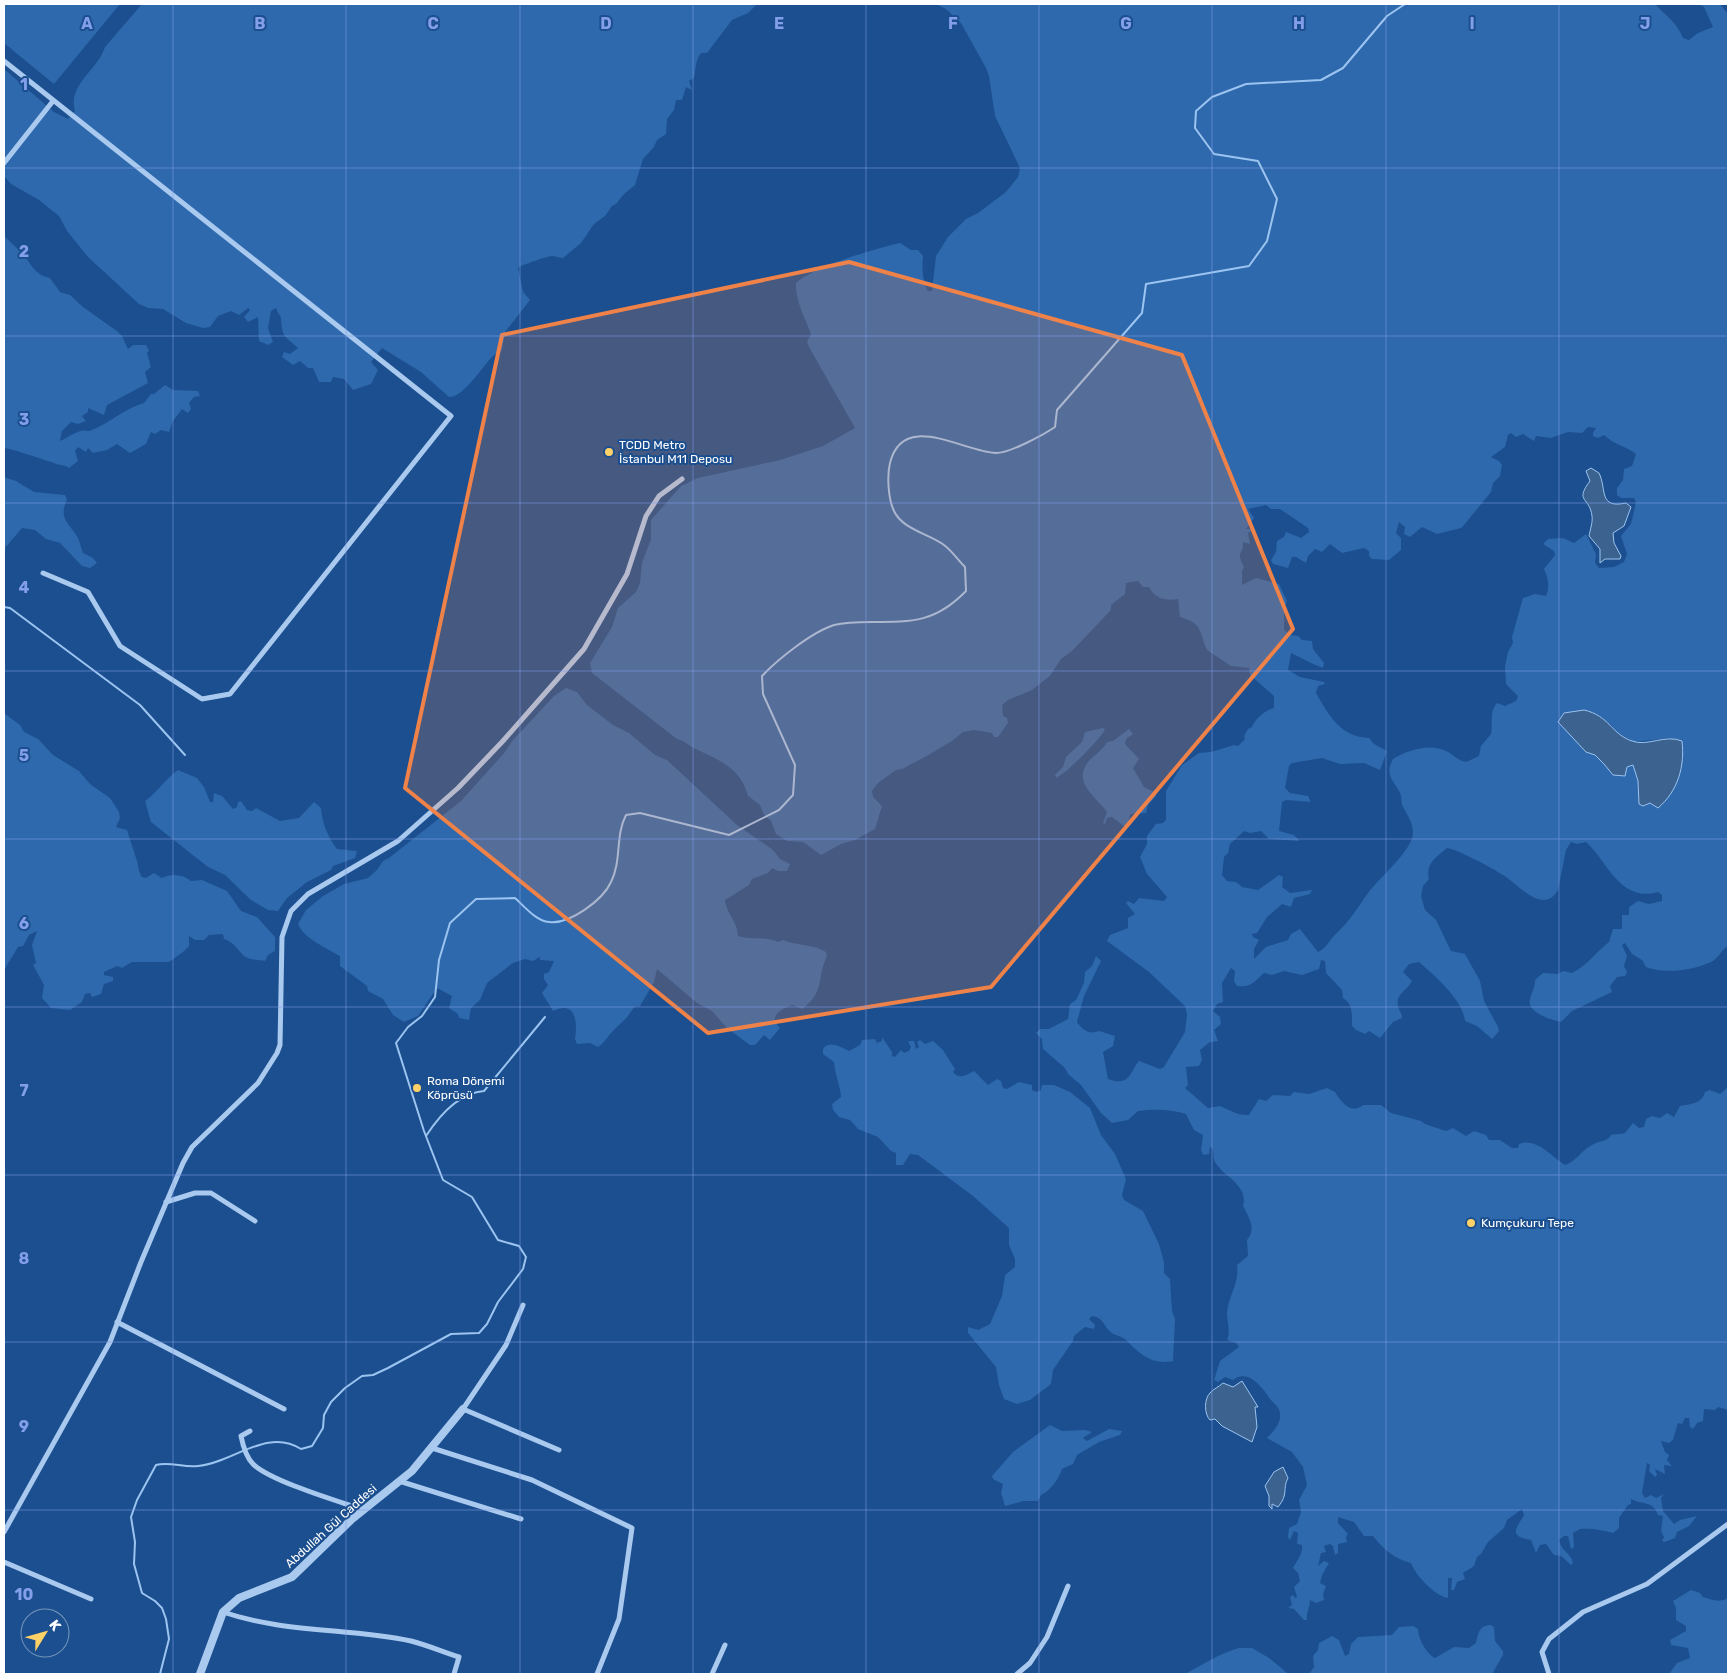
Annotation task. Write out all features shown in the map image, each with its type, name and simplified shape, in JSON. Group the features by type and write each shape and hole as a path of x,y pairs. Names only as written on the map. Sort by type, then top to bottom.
{"street":[{"path":"4,61 451,416 230,694 202,699 168,678 120,646 88,592 43,573"},
{"path":"4,163 53,101"},
{"path":"4,1532 110,1342 166,1202 192,1147 258,1083 277,1053 280,1045 282,937 291,911 308,894 398,841 458,788 502,742 584,650 627,574 646,516 659,496 682,480"},
{"path":"166,1202 195,1193 211,1193 255,1221"},
{"path":"523,1304 506,1345 463,1409 559,1450"},
{"path":"117,1322 284,1409"},
{"name":"Abdullah Gül Caddesi","path":"223,1612 239,1598 292,1577 364,1510 399,1482 432,1448 463,1409"},
{"path":"250,1431 241,1436 247,1456 253,1464 268,1475 364,1510"},
{"path":"432,1448 532,1480 632,1528 619,1619 597,1674"},
{"path":"399,1482 521,1519"},
{"path":"1549,1674 1542,1652 1549,1639 1556,1633 1593,1606 1647,1584 1728,1524"},
{"path":"4,1562 91,1600"},
{"path":"1017,1674 1030,1663 1047,1636 1068,1586"},
{"path":"200,1674 223,1612 252,1621 321,1632 414,1642 459,1657 454,1674"},
{"path":"712,1674 725,1645"}],"highlighted area":[{"path":"849,262 1182,355 1293,629 991,987 708,1033 405,788 502,335"}],"shaded area":[{"path":"4,4 120,4 54,84 4,43"},
{"path":"142,4 757,4 748,13 732,20 707,53 701,53 694,78 689,81 692,90 686,87 682,100 676,100 674,110 667,119 666,134 657,140 654,147 643,159 635,185 612,206 605,216 594,224 581,243 563,258 550,256 518,268 523,292 530,300 505,332 502,350 492,357 467,387 455,396 449,397 421,372 382,348 371,362 378,370 371,384 353,390 344,379 333,377 331,382 319,382 313,368 308,368 300,361 293,365 282,357 284,352 290,354 298,348 283,333 281,318 276,308 271,311 268,328 273,342 268,345 259,341 258,317 248,322 244,317 250,310 248,308 239,315 231,311 218,316 210,327 203,328 186,323 163,309 148,308 139,304 88,257 67,231 59,216 39,200 11,184 4,176 4,69 54,112 68,119 75,111 75,93 79,85 96,63 105,47"},
{"path":"936,4 1655,4 1674,23 1683,38 1689,40 1698,33 1713,27 1704,7 1698,4 1720,4 1728,14 1728,946 1711,962 1695,968 1670,971 1646,967 1642,960 1632,954 1625,943 1622,945 1627,956 1624,966 1627,972 1625,976 1617,977 1610,986 1612,992 1572,1011 1561,1022 1552,1020 1536,1012 1530,1004 1535,980 1543,973 1558,974 1563,971 1572,973 1577,970 1609,942 1613,929 1622,929 1622,915 1629,915 1629,907 1638,901 1649,904 1662,901 1662,895 1658,892 1645,894 1634,892 1624,886 1586,842 1577,844 1571,842 1566,850 1558,890 1552,897 1545,900 1530,896 1492,868 1467,855 1447,848 1430,865 1429,879 1423,886 1421,896 1425,910 1436,920 1451,951 1465,954 1480,981 1484,1001 1499,1031 1492,1039 1477,1026 1465,1021 1463,1013 1454,997 1419,962 1409,964 1403,972 1412,981 1398,998 1398,1006 1402,1018 1393,1022 1380,1038 1369,1031 1365,1034 1352,1026 1352,1014 1349,1003 1343,998 1342,990 1326,973 1325,961 1321,960 1319,969 1302,975 1284,971 1272,975 1264,973 1246,986 1237,986 1234,981 1235,971 1231,968 1222,983 1223,1002 1217,1004 1213,1011 1220,1017 1221,1024 1214,1030 1218,1041 1210,1042 1200,1050 1202,1060 1199,1066 1186,1067 1188,1085 1185,1088 1208,1108 1220,1106 1238,1114 1249,1115 1259,1099 1266,1101 1273,1095 1290,1096 1294,1092 1309,1094 1327,1088 1335,1092 1340,1100 1350,1108 1359,1108 1363,1105 1381,1105 1391,1113 1421,1121 1446,1131 1453,1128 1466,1136 1474,1131 1486,1135 1489,1140 1500,1140 1512,1148 1518,1148 1519,1144 1531,1143 1543,1148 1565,1165 1573,1161 1590,1146 1606,1140 1611,1135 1624,1133 1633,1123 1639,1128 1644,1127 1646,1119 1652,1116 1660,1118 1667,1113 1674,1117 1680,1106 1698,1101 1705,1092 1710,1090 1720,1094 1728,1087 1728,1410 1718,1407 1715,1410 1704,1409 1703,1421 1697,1423 1693,1429 1690,1427 1689,1418 1685,1418 1682,1424 1678,1423 1673,1440 1669,1443 1661,1441 1665,1452 1669,1455 1667,1460 1672,1466 1664,1465 1665,1474 1655,1469 1657,1475 1655,1477 1649,1471 1650,1465 1647,1463 1642,1493 1645,1498 1651,1495 1656,1498 1664,1494 1661,1498 1663,1511 1674,1524 1680,1520 1697,1516 1689,1526 1677,1532 1675,1538 1665,1542 1662,1541 1664,1537 1661,1531 1663,1516 1658,1515 1656,1510 1650,1505 1631,1499 1631,1504 1628,1505 1619,1518 1619,1528 1613,1533 1580,1529 1573,1533 1574,1547 1571,1549 1568,1536 1564,1536 1559,1540 1572,1560 1573,1563 1571,1565 1561,1556 1554,1555 1546,1544 1540,1545 1536,1553 1531,1540 1519,1537 1516,1528 1524,1515 1522,1509 1507,1520 1504,1528 1488,1542 1477,1557 1474,1566 1463,1573 1465,1579 1457,1582 1454,1590 1451,1590 1452,1578 1448,1578 1448,1598 1437,1593 1426,1584 1411,1563 1390,1553 1373,1536 1364,1536 1354,1522 1338,1517 1338,1523 1348,1534 1346,1537 1347,1542 1338,1544 1338,1553 1335,1555 1333,1546 1330,1544 1324,1546 1326,1552 1321,1553 1318,1566 1324,1561 1329,1563 1320,1583 1326,1586 1323,1594 1324,1600 1316,1603 1310,1600 1307,1620 1304,1620 1294,1609 1288,1608 1292,1605 1290,1597 1293,1595 1295,1598 1297,1597 1294,1587 1300,1581 1298,1573 1293,1568 1301,1554 1302,1545 1297,1544 1298,1533 1294,1531 1290,1540 1288,1537 1289,1528 1297,1524 1301,1512 1299,1500 1307,1485 1303,1467 1292,1452 1267,1438 1278,1424 1280,1412 1259,1385 1244,1376 1233,1380 1225,1377 1218,1382 1214,1380 1220,1361 1239,1347 1236,1343 1227,1340 1229,1330 1227,1313 1237,1277 1237,1265 1248,1256 1247,1240 1250,1236 1251,1223 1243,1206 1244,1198 1242,1192 1218,1166 1214,1160 1212,1148 1210,1147 1209,1154 1203,1155 1201,1150 1203,1135 1194,1130 1186,1114 1162,1110 1138,1111 1128,1120 1112,1123 1101,1113 1081,1085 1043,1049 1042,1039 1036,1033 1040,1029 1049,1029 1068,1019 1070,1004 1076,1000 1084,983 1085,972 1092,966 1096,956 1101,961 1084,996 1077,1022 1086,1031 1099,1031 1115,1036 1113,1046 1103,1052 1108,1079 1115,1081 1125,1080 1139,1061 1160,1069 1164,1067 1185,1032 1187,1014 1185,1006 1149,972 1107,941 1110,935 1128,928 1128,918 1135,914 1126,903 1128,901 1134,904 1139,898 1164,901 1167,897 1147,874 1140,857 1147,844 1147,836 1156,824 1163,823 1166,820 1166,791 1182,765 1199,753 1211,752 1234,745 1238,746 1245,739 1244,736 1248,729 1252,727 1258,718 1267,710 1274,708 1274,696 1250,675 1249,668 1231,666 1207,650 1197,625 1180,617 1178,599 1169,600 1158,597 1149,587 1143,587 1138,581 1126,583 1125,594 1111,605 1111,610 1072,651 1061,659 1050,676 1032,690 1008,700 1002,705 1003,716 1007,718 1008,723 998,737 994,737 992,733 974,730 963,732 925,757 902,769 896,770 878,783 872,791 873,797 882,806 875,829 821,855 803,842 787,841 776,834 771,821 764,815 760,805 748,796 740,779 729,767 677,739 592,673 590,663 612,627 618,608 636,592 640,583 642,563 651,539 651,520 681,486 698,478 780,460 823,446 855,428 809,347 807,342 811,334 799,302 796,283 830,264 900,243 911,250 918,250 923,256 925,283 928,291 932,291 936,256 948,237 966,219 978,213 1006,192 1018,177 1020,168 995,116 986,68 961,23 946,9","holes":["1588,427 1596,428 1593,436 1598,438 1604,435 1636,454 1632,466 1624,469 1623,480 1617,488 1617,495 1621,498 1634,498 1636,502 1631,524 1621,536 1627,554 1624,562 1614,567 1599,568 1595,563 1596,554 1586,534 1574,543 1563,538 1548,539 1543,544 1554,551 1555,555 1544,569 1548,582 1547,593 1546,596 1535,594 1523,598 1512,637 1513,643 1508,652 1505,666 1506,684 1518,696 1516,701 1505,706 1497,703 1495,706 1492,714 1491,734 1481,746 1479,756 1466,762 1446,751 1426,748 1412,750 1393,759 1389,770 1391,778 1400,793 1402,805 1409,818 1413,832 1408,847 1368,893 1345,924 1321,950 1318,952 1300,929 1291,934 1288,940 1266,947 1254,959 1254,949 1259,940 1253,937 1252,934 1257,933 1267,917 1282,904 1291,907 1294,898 1310,894 1312,890 1290,893 1282,887 1283,877 1279,875 1258,890 1242,887 1236,882 1227,881 1222,875 1224,857 1228,853 1230,844 1244,831 1250,833 1261,831 1269,839 1300,841 1294,835 1279,831 1282,802 1286,800 1311,802 1308,796 1290,793 1285,788 1289,766 1292,763 1322,758 1340,764 1364,763 1380,770 1387,751 1374,744 1369,738 1351,734 1337,724 1316,693 1318,686 1325,684 1324,682 1300,677 1288,670 1291,653 1323,668 1324,663 1313,649 1312,641 1302,640 1298,636 1291,635 1284,630 1284,608 1287,601 1279,584 1256,578 1242,585 1242,571 1244,567 1240,555 1243,542 1250,544 1248,533 1254,529 1246,529 1254,518 1248,509 1266,505 1271,509 1280,509 1308,528 1309,532 1301,538 1286,532 1284,537 1277,541 1276,552 1271,560 1273,564 1288,568 1292,557 1296,557 1306,563 1308,556 1315,549 1322,552 1330,544 1342,553 1364,548 1369,551 1369,556 1372,559 1389,560 1401,550 1401,538 1396,533 1399,522 1405,527 1404,534 1410,537 1422,527 1437,534 1461,528 1464,525 1491,492 1493,483 1500,476 1502,465 1491,457 1505,447 1508,435 1511,433 1516,437 1523,434 1534,441 1536,436 1551,438 1568,432 1582,433","1564,713 1611,725 1617,733 1634,742 1670,738 1639,804 1638,781 1633,765 1613,775 1604,764 1558,722"]},
{"path":"4,236 20,251 35,270 41,275 50,278 60,292 70,295 83,307 117,331 122,336 128,349 133,345 146,345 149,351 147,353 151,367 145,372 148,383 107,405 104,415 88,408 88,412 82,416 86,421 78,424 71,422 62,431 60,441 78,432 89,431 103,425 137,405 144,403 151,394 154,394 165,385 173,390 198,391 200,396 194,397 189,403 191,409 188,413 182,409 173,421 169,432 161,430 155,434 151,432 146,444 130,453 117,444 107,450 93,453 88,448 86,452 78,447 75,451 78,461 69,468 4,448"},
{"path":"1591,468 1599,473 1607,500 1617,504 1626,503 1631,507 1624,526 1613,533 1614,543 1621,556 1620,559 1605,559 1600,563 1600,549 1589,536 1592,516 1583,493 1590,481 1586,471"},
{"path":"4,477 16,481 34,492 65,495 67,499 64,516 78,538 83,553 93,558 97,563 90,568 82,566 60,543 46,539 35,530 22,528 4,549"},
{"path":"566,688 577,692 587,705 613,725 629,733 655,755 667,760 737,825 773,850 780,859 790,864 787,871 778,871 772,868 768,873 752,879 749,885 725,900 727,909 736,926 738,936 778,942 783,940 821,949 826,952 827,956 818,990 810,1002 802,1009 793,1005 779,1012 774,1021 780,1028 770,1040 764,1035 755,1045 750,1045 727,1028 712,1011 697,1003 657,969 654,982 640,1006 634,1007 598,1047 590,1043 577,1044 575,1039 576,1025 573,1014 566,1008 553,1011 542,993 548,985 544,979 544,974 549,972 554,961 540,960 540,957 533,961 525,959 513,963 487,983 480,1000 471,1008 469,1020 459,1018 458,1014 449,1008 452,996 437,988 418,1016 404,1022 393,1015 383,999 368,991 367,986 340,966 340,956 316,943 305,934 298,924 306,910 323,896 344,884 368,878 383,861 461,801 505,752 513,740 554,696"},
{"path":"1584,710 1600,716 1619,734 1632,741 1644,743 1676,739 1682,741 1683,750 1679,777 1671,794 1658,808 1650,803 1643,806 1639,804 1638,781 1633,765 1627,767 1625,776 1613,775 1595,755 1586,752 1558,722 1564,713"},
{"path":"4,713 20,725 24,732 38,739 53,755 79,771 90,784 110,798 119,812 120,818 116,827 127,830 142,877 146,878 154,873 162,878 169,875 177,875 191,881 202,880 227,891 241,911 257,917 275,937 275,951 268,955 265,961 253,959 244,956 232,943 224,939 223,934 209,935 204,940 195,940 189,936 189,946 169,962 132,962 122,968 117,966 104,972 104,975 113,977 113,981 104,984 101,994 92,997 90,993 85,994 82,1002 70,1010 51,1008 42,998 44,985 33,965 36,963 32,945 37,931 29,935 23,946 18,947 4,970"},
{"path":"1103,728 1105,730 1102,735 1090,748 1056,778 1055,775 1063,767 1066,757 1082,742 1085,732"},
{"path":"1129,729 1133,734 1126,739 1125,744 1139,759 1133,768 1144,787 1156,793 1156,796 1148,805 1146,813 1130,814 1129,825 1125,827 1112,817 1107,818 1105,824 1103,823 1107,812 1085,785 1083,772 1088,762 1107,742 1113,741"},
{"path":"178,770 197,778 204,787 210,802 213,802 214,793 222,796 233,809 241,801 247,810 252,811 256,808 280,821 299,818 314,802 321,808 326,830 337,849 357,851 355,858 333,866 331,870 307,882 287,898 278,911 268,910 251,900 225,875 208,867 151,822 145,801"},
{"path":"882,1037 892,1052 892,1056 895,1057 901,1050 904,1053 909,1051 911,1047 908,1042 910,1041 914,1041 916,1049 919,1047 917,1042 920,1040 925,1044 933,1041 943,1050 955,1069 953,1072 958,1076 974,1071 988,1085 997,1079 1001,1081 1003,1088 1007,1089 1019,1082 1032,1085 1032,1090 1037,1092 1041,1090 1042,1085 1054,1085 1070,1092 1090,1108 1101,1135 1115,1154 1126,1179 1122,1195 1124,1200 1143,1211 1159,1244 1164,1262 1164,1273 1170,1279 1172,1311 1175,1319 1173,1361 1159,1362 1146,1357 1124,1339 1109,1331 1102,1321 1092,1316 1089,1319 1095,1325 1094,1329 1085,1327 1074,1336 1073,1341 1053,1370 1051,1384 1030,1400 1017,1404 1004,1399 996,1367 968,1333 968,1327 978,1330 990,1324 1002,1296 1005,1275 1015,1267 1015,1259 1009,1245 1009,1228 973,1196 918,1155 910,1154 903,1165 896,1165 896,1153 891,1151 878,1137 858,1129 850,1120 839,1117 833,1110 832,1104 841,1097 834,1062 823,1054 823,1049 826,1046 832,1045 849,1051 860,1045 862,1040 875,1039 877,1043 882,1041"},
{"path":"1242,1381 1258,1407 1255,1407 1257,1427 1252,1442 1222,1426 1215,1419 1210,1420 1206,1410 1208,1396 1213,1390 1223,1383 1233,1387"},
{"path":"1050,1425 1062,1431 1085,1430 1092,1432 1083,1438 1087,1441 1109,1429 1122,1431 1120,1435 1099,1442 1077,1455 1073,1464 1062,1469 1054,1484 1041,1495 1038,1501 1023,1501 1005,1506 1001,1493 1003,1484 993,1479 992,1476 1013,1452"},
{"path":"1283,1467 1288,1478 1284,1495 1278,1507 1272,1504 1272,1509 1269,1506 1269,1496 1265,1486 1274,1472"},
{"path":"1691,1590 1713,1600 1719,1601 1728,1598 1728,1674 1669,1674 1677,1663 1690,1658 1688,1648 1671,1645 1670,1640 1686,1631 1686,1626 1676,1620 1676,1608 1673,1601"},
{"path":"1491,1625 1494,1627 1495,1641 1503,1651 1503,1655 1492,1674 1309,1674 1314,1667 1313,1656 1318,1650 1319,1643 1332,1636 1339,1640 1345,1656 1349,1654 1351,1644 1358,1637 1392,1635 1399,1627 1413,1626 1418,1629 1421,1642 1426,1650 1435,1658 1454,1647 1469,1648 1476,1643 1478,1633 1482,1628"},
{"path":"1239,1648 1252,1648 1269,1658 1287,1673 1185,1674 1218,1656"}],"waterway":[{"path":"160,1674 169,1639 166,1619 162,1608 142,1593 134,1564 135,1542 131,1517 137,1500 156,1465 198,1466 211,1464 250,1448 275,1442 288,1443 301,1449 312,1446 323,1428 324,1415 331,1402 345,1388 362,1376 373,1375 388,1368 451,1334 479,1333 487,1324 498,1302 523,1269 526,1257 519,1246 498,1240 472,1197 443,1180 424,1131 396,1043 408,1027 422,1016 435,997 439,960 450,923 476,899 515,898 539,919 549,922 566,920 584,910 601,896 611,882 626,815 640,813 729,835 779,810 793,795 795,765 763,694 762,676 796,647 834,625 900,622 923,618 944,609 966,591 965,567 944,545 909,527 894,511 889,494 889,474 890,463 897,447 907,439 921,436 996,453 1018,447 1035,439 1055,427 1057,410 1142,313 1146,284 1249,266 1267,241 1277,199 1258,161 1214,154 1195,128 1196,111 1212,97 1246,84 1321,80 1343,68 1387,16 1405,4"},
{"path":"4,607 10,608 140,705 185,755"},
{"path":"426,1136 450,1107 466,1096 484,1091 545,1017"}],"place":[{"name":"TCDD Metro İstanbul M11 Deposu","path":"609,452"},
{"name":"Roma Dönemi Köprüsü","path":"417,1088"},
{"name":"Kumçukuru Tepe","path":"1471,1223"}]}
